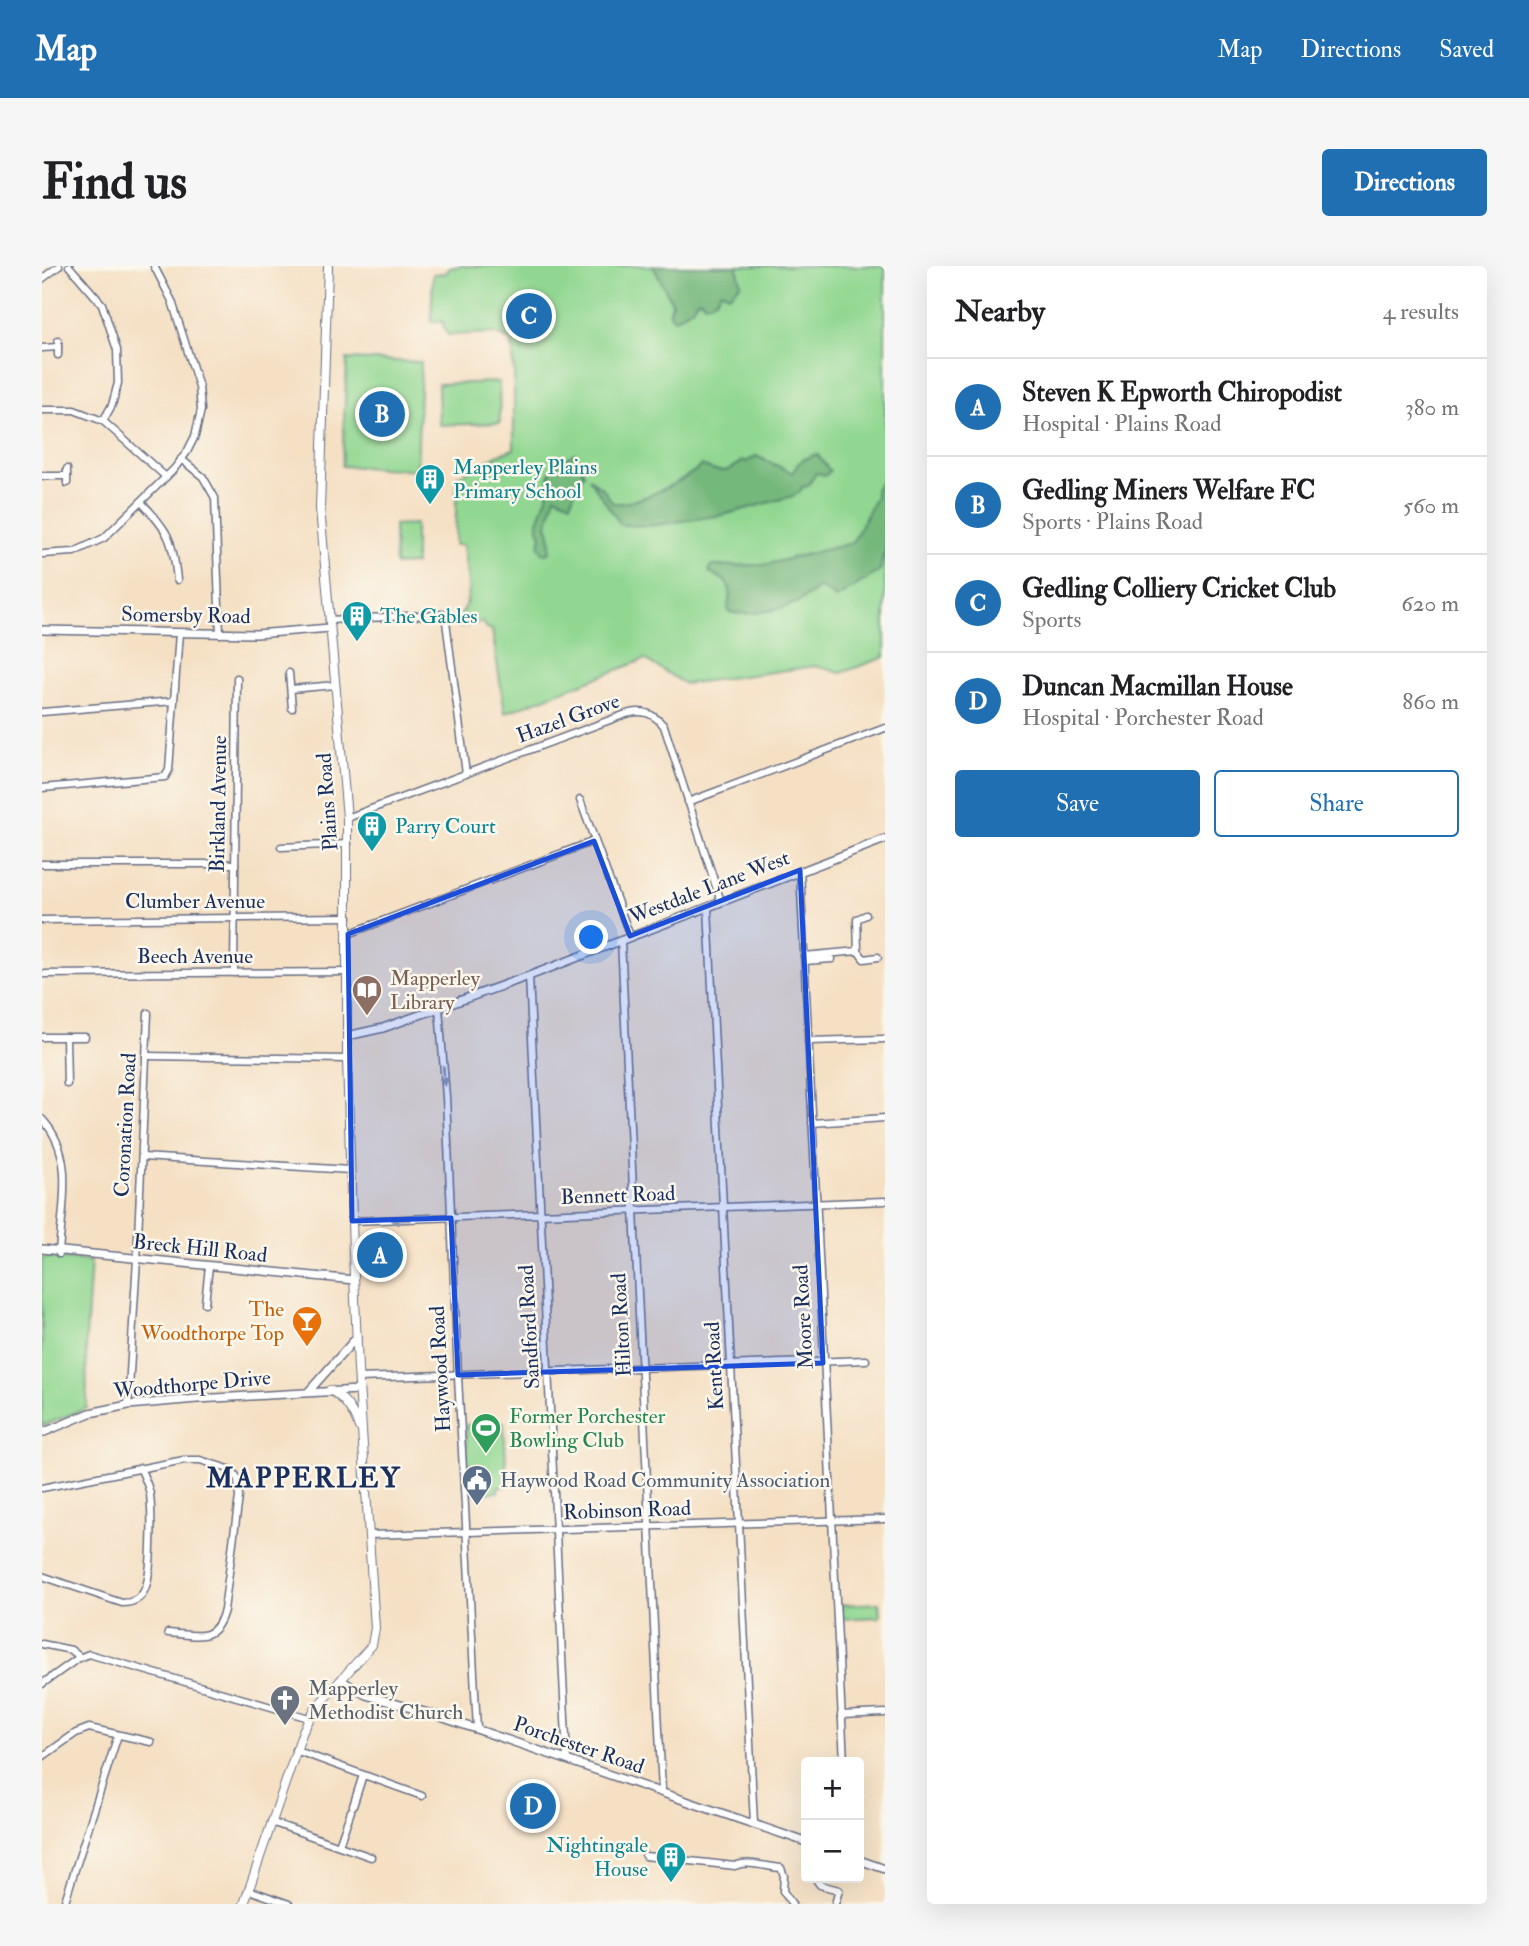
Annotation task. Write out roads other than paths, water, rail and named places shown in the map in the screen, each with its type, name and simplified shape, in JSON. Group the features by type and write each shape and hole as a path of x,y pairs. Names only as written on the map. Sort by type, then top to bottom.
{"main road":[{"name":"Plains Road","path":"244,1904 295,1750 309,1717 367,1652 374,1637 370,1535 359,1390 350,1170 347,818 320,508 328,266"},
{"path":"330,1390 340,1396 351,1410 362,1437"}],"street":[{"path":"42,279 59,266"},
{"path":"69,266 102,304 117,349 118,383 112,405 103,421"},
{"path":"42,554 66,554 89,547 111,533 181,459 198,428 200,395 172,301 154,266"},
{"path":"42,348 58,348"},
{"path":"42,410 80,412 103,421 166,477"},
{"path":"181,459 203,477 215,498 220,634"},
{"path":"42,476 67,476"},
{"path":"141,502 162,523 169,535 177,580"},
{"path":"329,624 445,614 466,774"},
{"name":"Somersby Road","path":"42,630 256,634 329,624"},
{"path":"42,788 165,777 169,770 178,633"},
{"path":"289,673 292,708"},
{"name":"Birkland Avenue","path":"234,973 237,678"},
{"path":"290,689 335,685"},
{"path":"42,712 174,701"},
{"name":"Hazel Grove","path":"347,818 626,714 643,712 650,714 664,726 721,902"},
{"path":"688,802 885,728"},
{"path":"580,800 630,936"},
{"name":"Westdale Lane West","path":"347,1036 375,1031 529,976 885,839"},
{"path":"348,934 594,841"},
{"path":"281,847 348,844"},
{"path":"42,864 235,863"},
{"name":"Moore Road","path":"800,870 844,1757"},
{"name":"Kent Road","path":"708,908 754,1823"},
{"path":"866,915 857,919 858,951 864,959 878,957"},
{"name":"Clumber Avenue","path":"42,920 348,917"},
{"name":"Hilton Road","path":"621,940 662,1792"},
{"path":"804,958 858,951"},
{"path":"804,958 832,958"},
{"name":"Beech Avenue","path":"42,974 348,972"},
{"name":"Sandford Road","path":"529,976 566,1759"},
{"name":"Haywood Road","path":"439,1008 477,1729"},
{"name":"Coronation Road","path":"128,1405 148,1013"},
{"path":"42,1037 85,1037"},
{"path":"66,1037 67,1084"},
{"path":"808,1041 885,1039"},
{"path":"146,1056 347,1059"},
{"path":"812,1123 885,1118"},
{"path":"42,1119 55,1136 62,1153 64,1198 59,1252"},
{"path":"142,1157 350,1170"},
{"name":"Bennett Road","path":"352,1221 885,1201"},
{"name":"Breck Hill Road","path":"42,1250 354,1280"},
{"path":"205,1303 209,1266"},
{"path":"308,1392 334,1366 357,1337"},
{"path":"359,1378 866,1360"},
{"name":"Woodthorpe Drive","path":"42,1433 90,1413 128,1405 359,1390"},
{"path":"42,1488 175,1461 200,1460 232,1470 238,1479 239,1497 221,1622 217,1630 208,1635 181,1630 168,1633"},
{"path":"42,1576 122,1603 134,1601 143,1593 148,1575 151,1537 149,1492 140,1468"},
{"name":"Robinson Road","path":"370,1535 885,1518"},
{"path":"42,1644 71,1650 80,1657"},
{"path":"42,1684 87,1654 309,1717"},
{"name":"Porchester Road","path":"341,1680 366,1695 477,1729 801,1840"},
{"path":"841,1715 885,1713"},
{"path":"42,1757 76,1733 89,1728 151,1742"},
{"path":"64,1904 118,1735"},
{"path":"295,1750 422,1796"},
{"path":"340,1845 363,1775"},
{"path":"271,1822 371,1857"},
{"path":"645,1856 658,1861 735,1866 757,1864 781,1868 784,1876 783,1891 792,1904"},
{"path":"864,1862 885,1869"},
{"path":"819,1883 839,1890 835,1904"},
{"path":"249,1890 289,1904"}],"place":[{"name":"Gedling Colliery Cricket Club","path":"529,316"},
{"name":"Gedling Miners Welfare FC","path":"382,414"},
{"name":"Mapperley Plains Primary School","path":"430,506"},
{"name":"The Gables","path":"357,643"},
{"name":"Parry Court","path":"372,853"},
{"name":"Mapperley Library","path":"367,1017"},
{"name":"Steven K Epworth Chiropodist","path":"380,1255"},
{"name":"The Woodthorpe Top","path":"307,1348"},
{"name":"Former Porchester Bowling Club","path":"486,1455"},
{"name":"Haywood Road Community Association","path":"477,1507"},
{"name":"Mapperley Methodist Church","path":"285,1727"},
{"name":"Duncan Macmillan House","path":"533,1806"},
{"name":"Nightingale House","path":"671,1884"}],"district":[{"name":"MAPPERLEY","path":"304,1477"}]}
